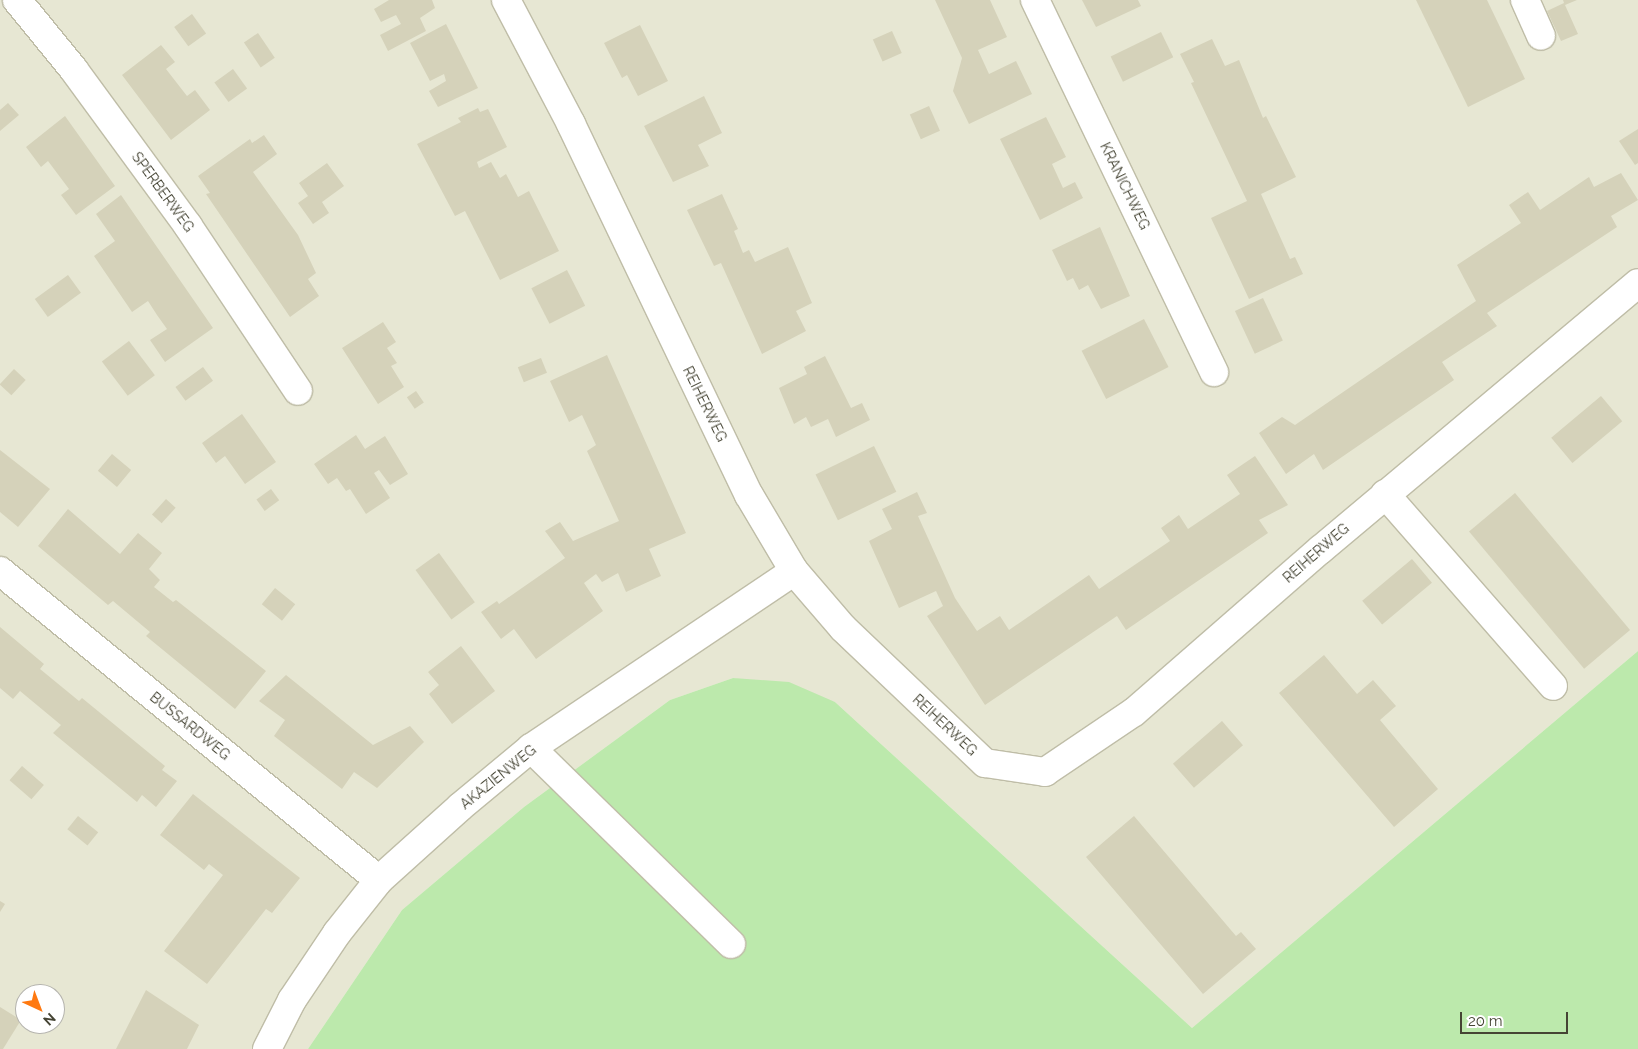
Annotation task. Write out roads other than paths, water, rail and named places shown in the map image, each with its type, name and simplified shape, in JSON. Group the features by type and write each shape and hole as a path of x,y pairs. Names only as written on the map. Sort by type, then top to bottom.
{"street":[{"name":"SPERBERWEG","path":"17,0 74,70 188,226 298,391"},
{"name":"REIHERWEG","path":"506,0 571,124 749,496 794,571 843,628 985,763 1045,772 1134,712 1386,494 1638,283"},
{"name":"KRANICHWEG","path":"1035,0 1214,372"},
{"path":"1525,0 1541,36"},
{"path":"1386,494 1553,686"},
{"name":"AKAZIENWEG","path":"268,1049 297,992 337,932 380,880 460,807 531,748 794,571"},
{"name":"BUSSARDWEG","path":"0,572 380,880"},
{"path":"531,748 730,944"}]}
